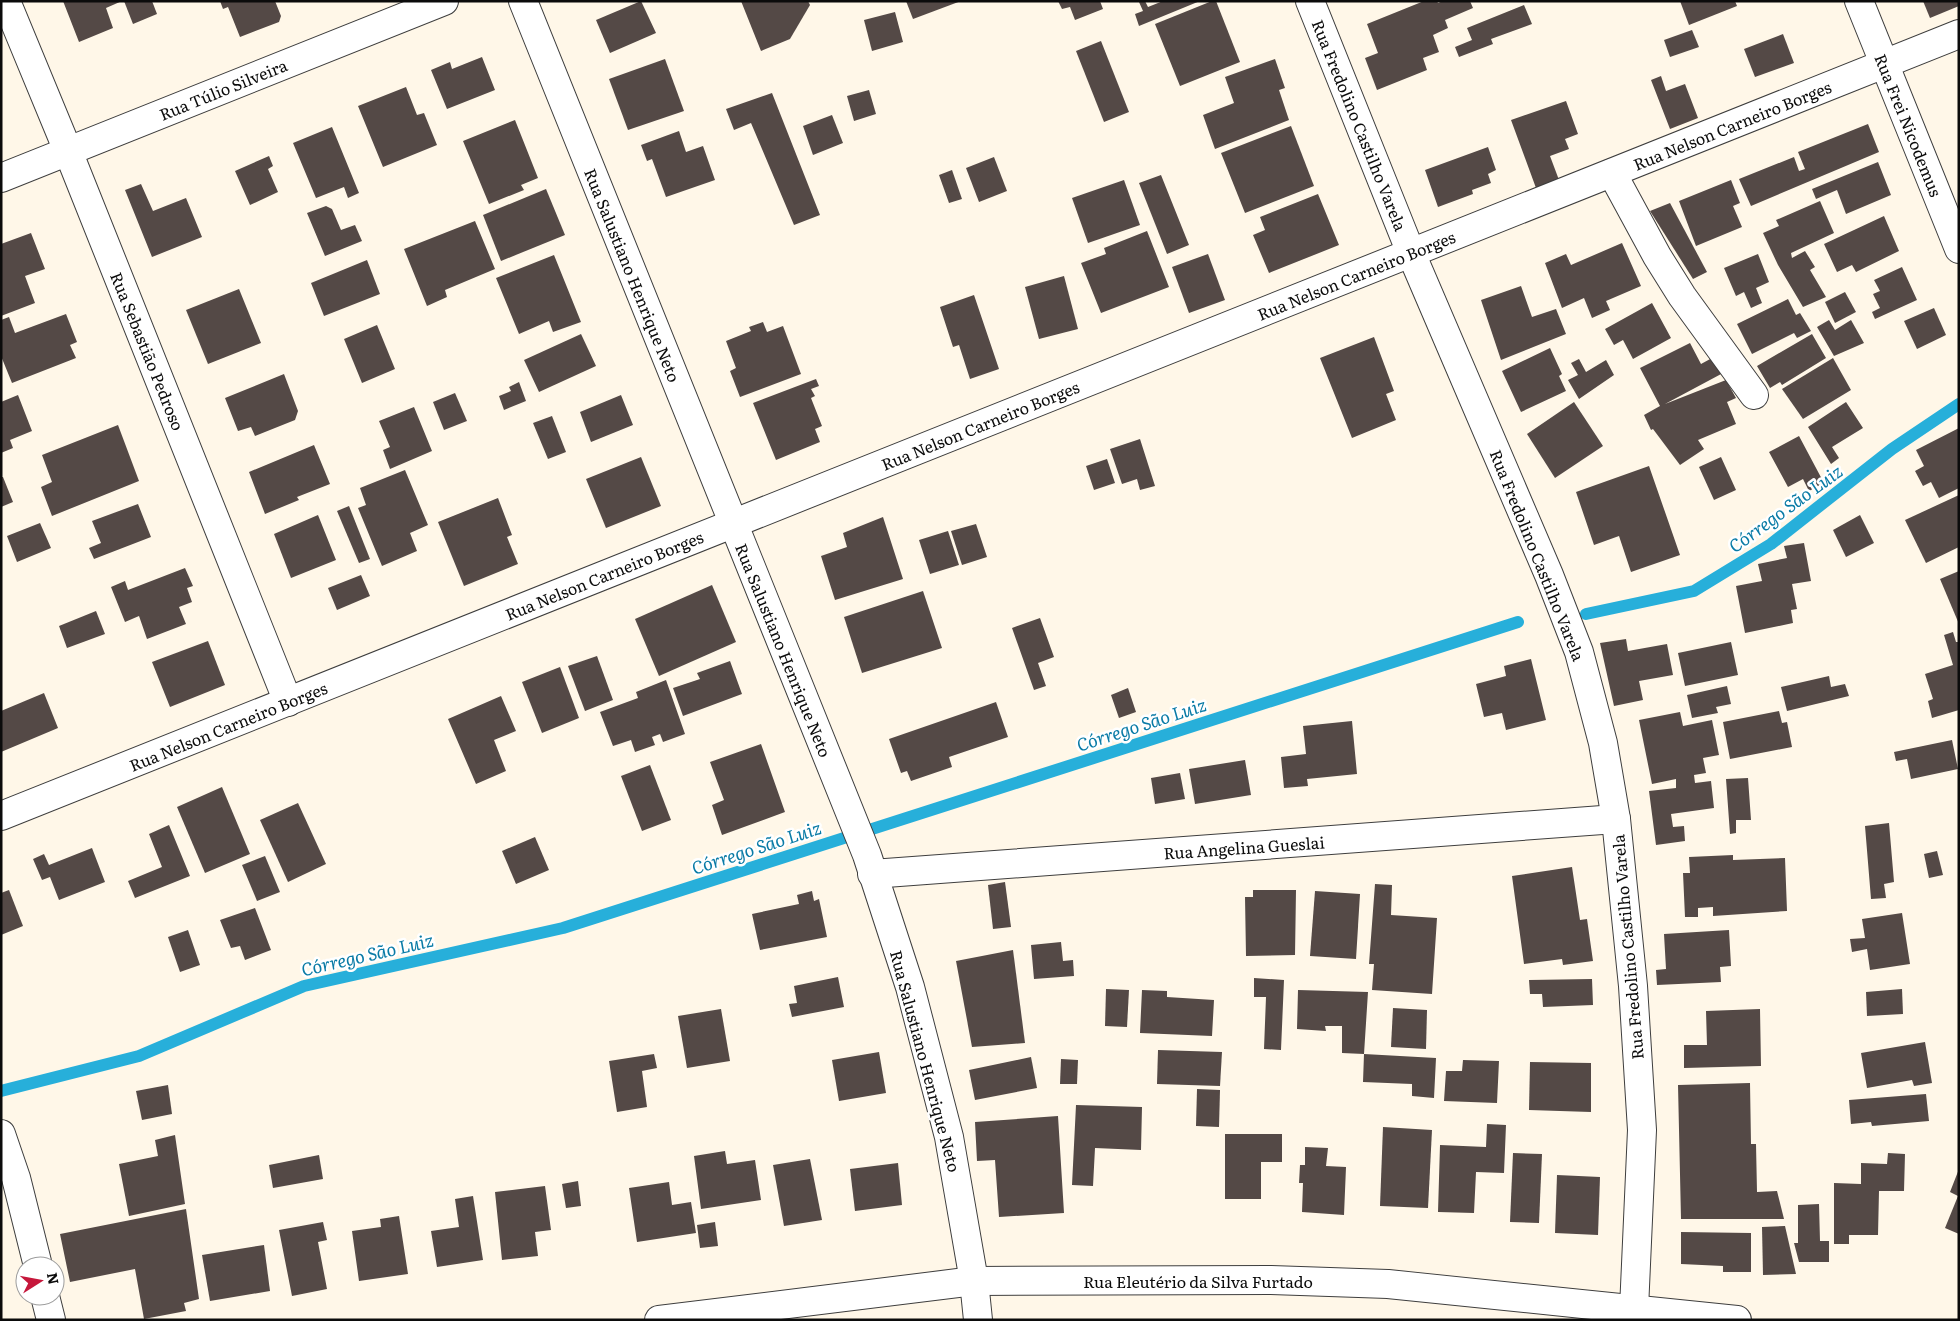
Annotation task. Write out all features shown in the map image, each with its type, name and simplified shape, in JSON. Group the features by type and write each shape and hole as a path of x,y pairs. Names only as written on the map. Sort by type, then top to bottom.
{"street":[{"name":"Rua Sebastião Pedroso","path":"6,1 68,151 288,702"},
{"name":"Rua Túlio Silveira","path":"1,178 444,1"},
{"name":"Rua Salustiano Henrique Neto","path":"523,1 870,865 910,987 949,1137 974,1281 978,1320"},
{"name":"Rua Fredolino Castilho Varela","path":"1310,1 1411,253 1549,575 1579,652 1603,744 1616,820 1633,986 1642,1130 1633,1314"},
{"name":"Rua Frei Nicodemus","path":"1859,1 1959,249"},
{"name":"Rua Nelson Carneiro Borges","path":"1,816 1959,34"},
{"path":"1612,173 1667,272 1754,395"},
{"name":"Rua Angelina Gueslai","path":"870,865 1616,820"},
{"path":"1,1134 16,1178 36,1256"},
{"name":"Rua Eleutério da Silva Furtado","path":"659,1320 974,1281 1272,1280 1388,1284 1633,1314 1737,1320"},
{"path":"48,1306 51,1320"}],"building":[{"path":"63,1 122,1 106,8 113,28 79,42"},
{"path":"124,1 152,1 157,14 133,24"},
{"path":"220,1 275,1 281,16 279,22 240,37 228,7 223,9"},
{"path":"641,1 656,33 610,53 596,20"},
{"path":"741,1 808,1 810,5 790,39 761,51"},
{"path":"906,1 961,1 913,19"},
{"path":"1058,1 1100,1 1103,9 1075,20 1070,7 1062,9"},
{"path":"1145,1 1148,7 1163,1 1200,1 1139,26 1135,14 1143,11 1139,2"},
{"path":"1216,1 1240,62 1180,86 1155,24"},
{"path":"1424,1 1437,1 1438,3 1443,1 1470,1 1473,8 1445,20 1448,28 1433,35 1439,52 1423,58 1427,70 1377,90 1365,58 1378,53 1367,24"},
{"path":"1680,1 1735,1 1737,6 1689,25"},
{"path":"1923,1 1959,1 1959,6 1930,18"},
{"path":"1524,5 1532,24 1491,39 1493,44 1459,57 1455,47 1472,40 1467,28"},
{"path":"895,12 903,42 872,51 864,20"},
{"path":"1692,30 1699,47 1670,57 1664,40"},
{"path":"1783,34 1794,63 1755,77 1744,49"},
{"path":"1101,41 1129,112 1104,122 1076,51"},
{"path":"482,57 495,90 447,109 431,70 450,62 452,69"},
{"path":"665,59 684,111 628,130 609,79"},
{"path":"1275,59 1285,88 1279,90 1289,120 1215,149 1203,115 1234,103 1225,77"},
{"path":"1661,76 1666,91 1685,84 1698,118 1670,129 1651,80"},
{"path":"406,87 417,115 424,113 437,145 383,167 358,106"},
{"path":"869,90 876,114 854,121 847,96"},
{"path":"772,93 820,215 794,225 751,123 734,130 726,109"},
{"path":"1566,101 1578,134 1565,139 1569,149 1550,156 1559,180 1536,188 1511,120"},
{"path":"832,115 843,143 813,155 803,126"},
{"path":"515,120 538,178 521,185 524,190 489,204 463,141"},
{"path":"1868,124 1879,152 1751,206 1739,179 1794,157 1799,171 1805,169 1798,152"},
{"path":"1291,126 1314,186 1245,213 1221,153"},
{"path":"332,127 359,193 348,198 344,187 316,198 293,143"},
{"path":"679,131 686,152 703,146 715,180 666,197 652,159 647,161 641,145"},
{"path":"1488,147 1496,170 1488,174 1491,183 1472,190 1473,194 1438,207 1425,170"},
{"path":"269,156 273,166 268,169 278,192 250,205 235,171"},
{"path":"994,157 1007,191 979,202 966,168"},
{"path":"1878,162 1891,195 1846,214 1837,190 1816,199 1812,189"},
{"path":"952,170 962,199 949,203 939,175"},
{"path":"1161,175 1189,245 1167,254 1139,183"},
{"path":"1124,180 1140,225 1088,243 1072,198"},
{"path":"1731,180 1740,203 1733,206 1742,227 1696,246 1679,201"},
{"path":"141,184 153,211 186,198 202,237 152,257 125,190"},
{"path":"546,189 565,235 501,261 483,215"},
{"path":"1318,194 1339,245 1269,273 1253,235 1265,230 1260,217"},
{"path":"1820,201 1834,233 1791,253 1792,258 1805,251 1815,267 1810,270 1826,297 1803,307 1778,265 1763,233 1779,226 1776,220"},
{"path":"1670,203 1707,272 1693,279 1650,211"},
{"path":"326,206 332,209 341,230 355,225 362,241 325,256 307,213"},
{"path":"1884,216 1899,251 1856,272 1852,265 1837,272 1824,244"},
{"path":"475,221 495,269 445,290 447,297 427,306 404,249"},
{"path":"1147,231 1169,287 1101,313 1081,263 1106,254 1104,248"},
{"path":"31,233 45,269 25,276 35,303 1,316 1,244"},
{"path":"1622,243 1641,286 1606,301 1610,310 1592,318 1584,298 1562,308 1545,263 1566,254 1571,265"},
{"path":"1208,254 1225,300 1189,313 1172,267"},
{"path":"1758,254 1769,282 1756,288 1762,303 1751,308 1744,292 1736,296 1724,268"},
{"path":"554,255 581,322 553,332 549,321 519,334 496,278"},
{"path":"367,260 380,294 324,316 311,283"},
{"path":"1902,267 1917,300 1875,319 1872,312 1880,308 1873,294 1880,291 1874,280"},
{"path":"1064,276 1078,329 1039,339 1025,287"},
{"path":"1521,286 1532,317 1556,309 1566,334 1501,360 1481,300"},
{"path":"239,289 261,343 208,364 186,310"},
{"path":"1845,292 1856,312 1835,323 1825,302"},
{"path":"974,295 999,369 970,379 959,345 953,347 940,307"},
{"path":"1788,299 1796,315 1800,313 1811,331 1797,338 1794,333 1752,354 1737,324"},
{"path":"1652,303 1671,338 1633,359 1623,340 1614,345 1605,329"},
{"path":"1934,308 1946,335 1917,349 1904,321"},
{"path":"66,314 77,342 70,345 76,358 12,383 1,356 1,320 9,317 15,333"},
{"path":"1829,320 1835,330 1851,320 1864,343 1834,356 1817,327"},
{"path":"763,322 767,332 783,326 801,374 740,397 730,371 736,368 726,341 751,331 749,327"},
{"path":"377,325 395,369 362,383 344,339"},
{"path":"581,334 596,366 539,392 524,360"},
{"path":"1812,334 1826,358 1782,385 1780,382 1770,388 1757,366"},
{"path":"1374,337 1394,391 1386,394 1396,420 1352,438 1320,358"},
{"path":"1690,343 1701,364 1712,358 1723,373 1665,404 1726,380 1736,398 1727,402 1736,424 1698,440 1704,449 1680,465 1653,429 1651,430 1644,415 1660,406 1640,368"},
{"path":"1550,348 1562,374 1559,376 1566,391 1521,412 1502,371"},
{"path":"1833,358 1851,390 1803,419 1782,389"},
{"path":"1579,359 1586,372 1606,360 1614,375 1579,399 1568,380 1578,375 1571,363"},
{"path":"284,374 298,411 295,420 255,436 251,427 238,431 225,398"},
{"path":"816,379 819,386 811,389 815,396 811,398 822,426 815,429 820,442 776,460 753,403"},
{"path":"519,382 526,401 504,410 499,396 511,391 509,387"},
{"path":"455,393 467,421 444,430 433,402"},
{"path":"18,395 32,431 10,440 13,448 1,453 1,402"},
{"path":"621,395 633,425 591,442 580,412"},
{"path":"1574,402 1603,446 1555,478 1527,434"},
{"path":"1846,402 1863,428 1832,447 1839,458 1831,464 1808,427"},
{"path":"414,407 432,451 390,469 383,450 390,447 379,421"},
{"path":"552,416 566,452 548,459 533,423"},
{"path":"118,425 139,481 52,516 41,487 52,482 42,455"},
{"path":"1959,428 1959,488 1939,498 1931,482 1923,486 1915,471 1924,466 1916,450"},
{"path":"1799,436 1824,483 1809,491 1803,479 1788,487 1769,452"},
{"path":"1140,439 1155,486 1140,490 1137,479 1122,484 1110,449"},
{"path":"314,445 330,484 297,497 299,500 265,514 249,472"},
{"path":"641,457 661,506 606,528 586,479"},
{"path":"1721,457 1736,490 1714,500 1699,467"},
{"path":"1107,459 1115,483 1094,490 1086,466"},
{"path":"1649,466 1680,555 1631,572 1619,536 1594,545 1576,492"},
{"path":"405,470 428,525 410,533 417,551 382,566 358,508 366,505 360,488"},
{"path":"1,477 3,477 13,502 1,507"},
{"path":"1959,495 1959,547 1926,563 1905,520"},
{"path":"498,498 512,535 507,537 518,564 464,586 438,522"},
{"path":"138,504 151,537 94,559 89,548 101,543 92,521"},
{"path":"349,506 370,559 359,563 337,511"},
{"path":"318,515 336,560 291,578 274,534"},
{"path":"1860,515 1874,543 1846,557 1833,530"},
{"path":"883,517 903,579 835,600 821,556 847,547 843,533"},
{"path":"40,523 51,548 17,562 7,536"},
{"path":"976,524 987,557 962,565 951,531"},
{"path":"948,531 959,565 930,574 919,540"},
{"path":"1804,543 1811,581 1792,584 1797,609 1791,610 1793,623 1745,633 1736,586 1762,581 1758,564 1787,558 1784,546"},
{"path":"185,568 193,586 187,588 192,602 179,607 186,624 147,639 139,616 125,622 111,587 125,581 128,590"},
{"path":"1959,571 1959,624 1940,579"},
{"path":"361,575 370,596 337,610 328,588"},
{"path":"712,585 736,642 659,676 635,619"},
{"path":"923,591 942,648 862,673 844,617"},
{"path":"96,611 105,634 67,648 59,626"},
{"path":"1040,618 1054,657 1038,663 1046,686 1034,690 1012,628"},
{"path":"1953,632 1956,642 1959,642 1959,710 1932,718 1928,701 1933,699 1925,674 1953,665 1944,635"},
{"path":"1626,639 1628,651 1667,644 1673,675 1639,681 1643,700 1614,706 1600,643"},
{"path":"208,641 225,685 170,707 152,662"},
{"path":"1731,642 1738,675 1685,686 1678,653"},
{"path":"597,656 613,700 585,711 568,666"},
{"path":"1531,659 1546,720 1506,730 1502,713 1484,717 1476,684 1506,676 1504,666"},
{"path":"730,661 742,694 683,716 673,688 700,679 697,673"},
{"path":"560,667 579,718 542,733 522,682"},
{"path":"1829,676 1831,687 1845,684 1849,696 1787,711 1781,687"},
{"path":"666,680 685,734 663,742 660,734 652,737 655,745 635,752 631,740 613,746 600,712 638,698 636,692"},
{"path":"1727,686 1731,704 1716,707 1718,713 1692,718 1687,695"},
{"path":"1128,688 1136,712 1119,718 1111,695"},
{"path":"44,693 58,728 1,752 1,711"},
{"path":"501,696 516,731 494,740 506,771 476,784 448,719"},
{"path":"996,702 1008,737 949,757 952,767 911,781 907,771 901,773 889,739"},
{"path":"1779,711 1782,723 1787,722 1792,747 1730,759 1723,722"},
{"path":"1680,712 1683,726 1712,720 1719,755 1703,758 1706,773 1694,775 1695,783 1711,781 1714,808 1671,814 1673,827 1684,826 1685,841 1656,845 1649,791 1676,788 1676,779 1652,784 1639,720"},
{"path":"1352,721 1357,774 1307,779 1308,786 1284,788 1281,757 1306,754 1303,726"},
{"path":"1952,740 1958,769 1911,779 1907,759 1896,761 1894,752"},
{"path":"761,744 785,812 722,835 712,805 724,800 710,762"},
{"path":"1245,760 1251,795 1195,804 1189,769"},
{"path":"650,765 671,820 642,831 621,776"},
{"path":"1180,773 1185,799 1155,804 1151,778"},
{"path":"1748,778 1751,820 1736,820 1736,833 1730,834 1726,779"},
{"path":"222,787 250,854 205,873 177,807"},
{"path":"298,803 326,864 288,882 260,820"},
{"path":"1889,823 1894,882 1884,884 1886,898 1871,899 1865,826"},
{"path":"169,825 190,876 135,898 128,881 162,867 149,834"},
{"path":"535,837 549,870 516,884 502,851"},
{"path":"92,848 105,882 59,900 50,877 42,880 33,859 44,854 49,865"},
{"path":"1937,851 1943,875 1929,878 1924,854"},
{"path":"1733,855 1733,860 1785,858 1787,911 1713,916 1713,907 1698,908 1698,917 1685,917 1683,873 1690,873 1689,857"},
{"path":"265,856 280,892 257,901 242,865"},
{"path":"1572,867 1580,920 1587,919 1593,961 1563,965 1562,959 1524,964 1512,876"},
{"path":"1005,882 1011,927 993,929 988,885"},
{"path":"1375,884 1392,885 1391,915 1437,918 1432,994 1372,990 1374,964 1369,964"},
{"path":"9,890 23,926 1,935 1,893"},
{"path":"1253,890 1296,890 1295,955 1246,956 1245,897 1253,897"},
{"path":"812,891 814,901 819,899 827,937 760,950 752,914 799,904 797,895"},
{"path":"1315,891 1360,894 1356,959 1310,956"},
{"path":"255,908 271,950 245,960 240,946 231,948 220,920"},
{"path":"1902,913 1910,964 1870,970 1867,949 1852,952 1850,939 1865,938 1862,919"},
{"path":"188,930 200,965 180,972 168,937"},
{"path":"1729,930 1731,966 1720,967 1721,982 1657,985 1656,970 1666,969 1664,934"},
{"path":"1061,942 1063,961 1073,960 1074,976 1034,979 1031,945"},
{"path":"1013,950 1025,1043 972,1047 956,961"},
{"path":"838,977 844,1007 792,1017 789,1004 797,1003 794,986"},
{"path":"1254,978 1284,980 1281,1050 1264,1049 1266,997 1254,997"},
{"path":"1592,979 1593,1005 1543,1007 1542,994 1530,994 1529,980"},
{"path":"1106,989 1129,990 1127,1027 1105,1026"},
{"path":"1902,989 1903,1014 1867,1016 1866,992"},
{"path":"1142,990 1167,991 1167,997 1214,1000 1212,1036 1140,1033"},
{"path":"1298,990 1368,992 1364,1054 1342,1053 1342,1026 1325,1026 1326,1031 1297,1029"},
{"path":"1393,1008 1427,1010 1426,1049 1391,1047"},
{"path":"721,1009 730,1061 687,1068 678,1016"},
{"path":"1760,1009 1761,1066 1684,1068 1684,1045 1707,1045 1706,1011"},
{"path":"1925,1042 1932,1083 1914,1086 1912,1080 1867,1088 1861,1053"},
{"path":"1158,1050 1222,1052 1220,1086 1157,1084"},
{"path":"879,1052 886,1093 839,1101 832,1060"},
{"path":"654,1054 657,1068 642,1071 647,1107 617,1112 609,1061"},
{"path":"1364,1054 1436,1058 1434,1098 1412,1096 1412,1084 1363,1082"},
{"path":"1031,1057 1037,1088 975,1100 969,1070"},
{"path":"1061,1059 1078,1060 1077,1084 1060,1084"},
{"path":"1463,1060 1499,1061 1497,1103 1444,1101 1446,1071 1462,1071"},
{"path":"1530,1062 1591,1063 1591,1112 1529,1110"},
{"path":"1750,1083 1751,1144 1756,1144 1757,1192 1777,1191 1784,1219 1681,1219 1678,1085"},
{"path":"168,1085 172,1114 142,1120 136,1091"},
{"path":"1197,1089 1220,1090 1219,1127 1196,1126"},
{"path":"1926,1094 1929,1121 1872,1126 1871,1122 1851,1124 1849,1100"},
{"path":"1076,1105 1142,1107 1141,1150 1095,1148 1093,1186 1072,1185"},
{"path":"1058,1116 1064,1213 999,1217 995,1160 977,1161 975,1122"},
{"path":"1487,1124 1506,1125 1504,1173 1476,1172 1474,1213 1438,1212 1440,1145 1486,1147"},
{"path":"1383,1127 1432,1130 1428,1208 1380,1206"},
{"path":"1225,1134 1282,1134 1282,1162 1261,1162 1261,1199 1225,1199"},
{"path":"175,1135 185,1204 129,1216 119,1164 158,1156 155,1140"},
{"path":"1305,1147 1328,1148 1326,1166 1346,1167 1344,1215 1302,1212 1303,1183 1299,1183 1300,1165 1305,1165"},
{"path":"725,1151 727,1164 755,1160 761,1200 701,1209 694,1156"},
{"path":"1513,1153 1542,1154 1539,1223 1510,1222"},
{"path":"1888,1153 1905,1154 1904,1191 1879,1191 1878,1235 1849,1235 1849,1244 1834,1244 1834,1183 1861,1184 1861,1163 1887,1164"},
{"path":"319,1155 323,1179 273,1188 269,1165"},
{"path":"810,1159 822,1220 784,1226 773,1165"},
{"path":"898,1163 902,1205 855,1211 850,1169"},
{"path":"1959,1169 1959,1234 1945,1228 1958,1196 1950,1192"},
{"path":"1557,1175 1600,1177 1598,1235 1555,1233"},
{"path":"578,1181 581,1206 566,1208 562,1184"},
{"path":"669,1182 672,1205 691,1202 696,1233 637,1242 629,1188"},
{"path":"545,1186 551,1230 535,1232 538,1256 502,1260 495,1192"},
{"path":"473,1196 483,1260 437,1267 431,1231 459,1227 455,1199"},
{"path":"1819,1204 1820,1241 1829,1241 1829,1262 1799,1262 1794,1243 1798,1243 1798,1205"},
{"path":"186,1209 199,1299 184,1303 186,1311 144,1319 135,1269 70,1282 60,1234"},
{"path":"399,1216 408,1274 359,1281 352,1231 381,1227 380,1219"},
{"path":"323,1222 327,1240 318,1242 327,1289 292,1296 279,1230"},
{"path":"715,1222 718,1246 700,1248 697,1225"},
{"path":"1785,1226 1796,1274 1763,1275 1762,1227"},
{"path":"1681,1232 1751,1233 1751,1272 1723,1272 1723,1266 1681,1264"},
{"path":"264,1245 270,1291 210,1301 202,1255"}],"waterway":[{"name":"Córrego São Luiz","path":"1586,614 1694,591 1771,544 1892,449 1959,404"},
{"name":"Córrego São Luiz","path":"1,1091 139,1056 304,986 563,928 1518,622"}]}
